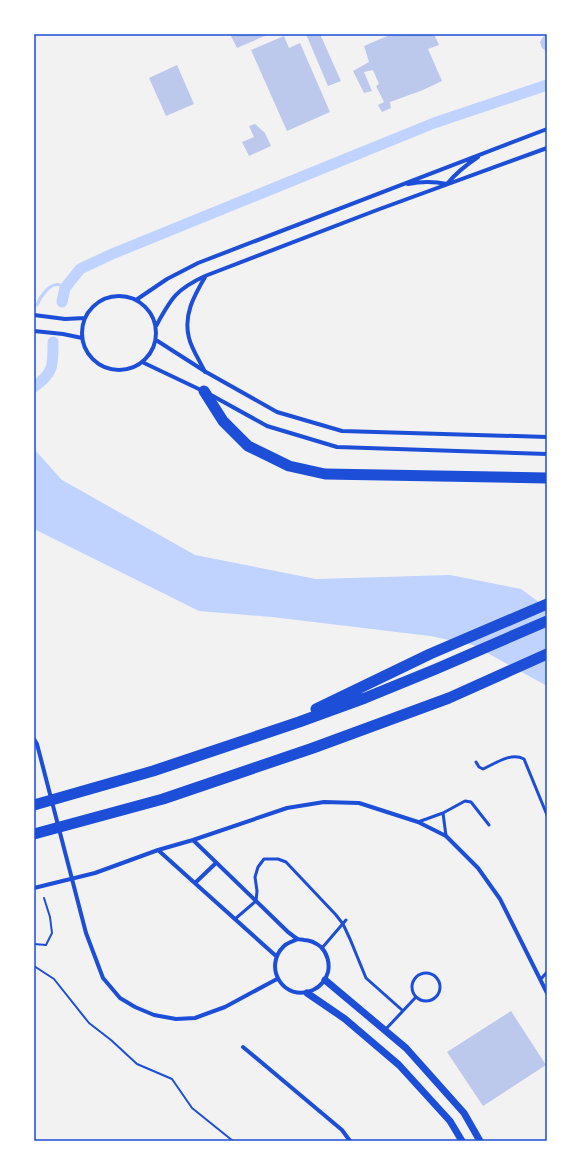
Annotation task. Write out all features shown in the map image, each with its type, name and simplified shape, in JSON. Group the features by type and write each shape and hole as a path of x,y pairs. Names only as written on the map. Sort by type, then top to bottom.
{"highway":[{"path":"204,391 223,421 248,446 289,466 325,474 547,478"},
{"path":"259,736 430,654 547,604"},
{"path":"34,805 153,772 365,698 547,621"},
{"path":"34,834 163,799 313,748 449,698 547,654"}],"street":[{"path":"136,300 167,280 198,263 547,129"},
{"path":"156,326 173,297 182,289 205,276 447,184 547,148"},
{"path":"447,184 466,165 489,150"},
{"path":"397,186 424,181 434,181 447,184"},
{"path":"205,276 192,300 187,321 189,339 206,372"},
{"path":"112,297 124,297 136,300 145,307 152,316 156,326 156,340 151,352 142,362 128,369 113,370 98,364 88,352 82,338 82,328 85,318 92,308 101,301 112,297"},
{"path":"34,315 65,319 85,318"},
{"path":"34,331 63,334 82,338"},
{"path":"156,340 206,372 277,412 342,431 547,437"},
{"path":"142,362 204,391 267,426 337,448 547,454"},
{"path":"34,739 37,744 86,933 103,978 120,998 154,1016 176,1019 195,1018 225,1007 277,979"},
{"path":"34,888 95,873 158,850 193,840 287,808 324,802 359,803 418,822 446,836 478,868 500,899 547,993"},
{"path":"193,840 298,940"},
{"path":"158,850 276,956"},
{"path":"195,883 216,863"},
{"path":"298,940 311,941 322,948 327,955 329,964 328,972 325,980 317,988 307,993 295,993 285,988 277,979 274,968 276,956 285,945 298,940"},
{"path":"325,980 406,1048 464,1113 480,1141"},
{"path":"307,993 345,1019 399,1065 450,1121 462,1141"},
{"path":"243,1047 342,1130 350,1141"}],"lane":[{"path":"476,762 479,767 483,769 513,756 520,756 524,759 547,815"},
{"path":"418,822 443,813 468,800 489,825"},
{"path":"443,813 446,836"},
{"path":"235,919 256,900 257,891 255,877 258,867 264,859 278,859 286,862 336,915 342,924 366,978 402,1010"},
{"path":"322,948 346,920"},
{"path":"541,979 547,972"},
{"path":"421,974 432,974 439,982 440,988 436,998 425,1001 420,1000 416,996 413,992 412,986 414,981 421,974"},
{"path":"385,1030 416,996"}],"path":[{"path":"34,944 46,945 52,933 44,898"},
{"path":"34,966 54,979 89,1023 111,1040 137,1064 172,1079 192,1108 233,1141"}],"water":[{"path":"34,449 62,480 195,555 316,579 450,575 521,589 547,608 547,686 473,645 430,636 272,617 199,611 34,529"}],"building":[{"path":"230,34 269,34 237,48"},
{"path":"306,34 320,34 341,81 328,86"},
{"path":"392,34 434,34 439,45 428,49 442,81 423,90 390,102 391,108 382,112 378,105 384,102 376,86 379,84 373,70 364,72 372,91 364,93 353,71 369,62 364,46"},
{"path":"547,34 547,52 542,48 540,42"},
{"path":"284,36 289,48 300,43 330,112 287,131 251,50"},
{"path":"177,65 194,104 166,116 149,78"},
{"path":"255,124 265,133 271,146 249,156 242,142 254,137 249,126"},
{"path":"511,1011 546,1065 483,1106 447,1052"}],"waterway":[{"path":"62,302 65,288 80,269 112,254 434,123 547,85"},
{"path":"37,305 40,298 49,288 56,285 61,285 65,288"},
{"path":"34,387 49,373 53,357 53,342"}]}
